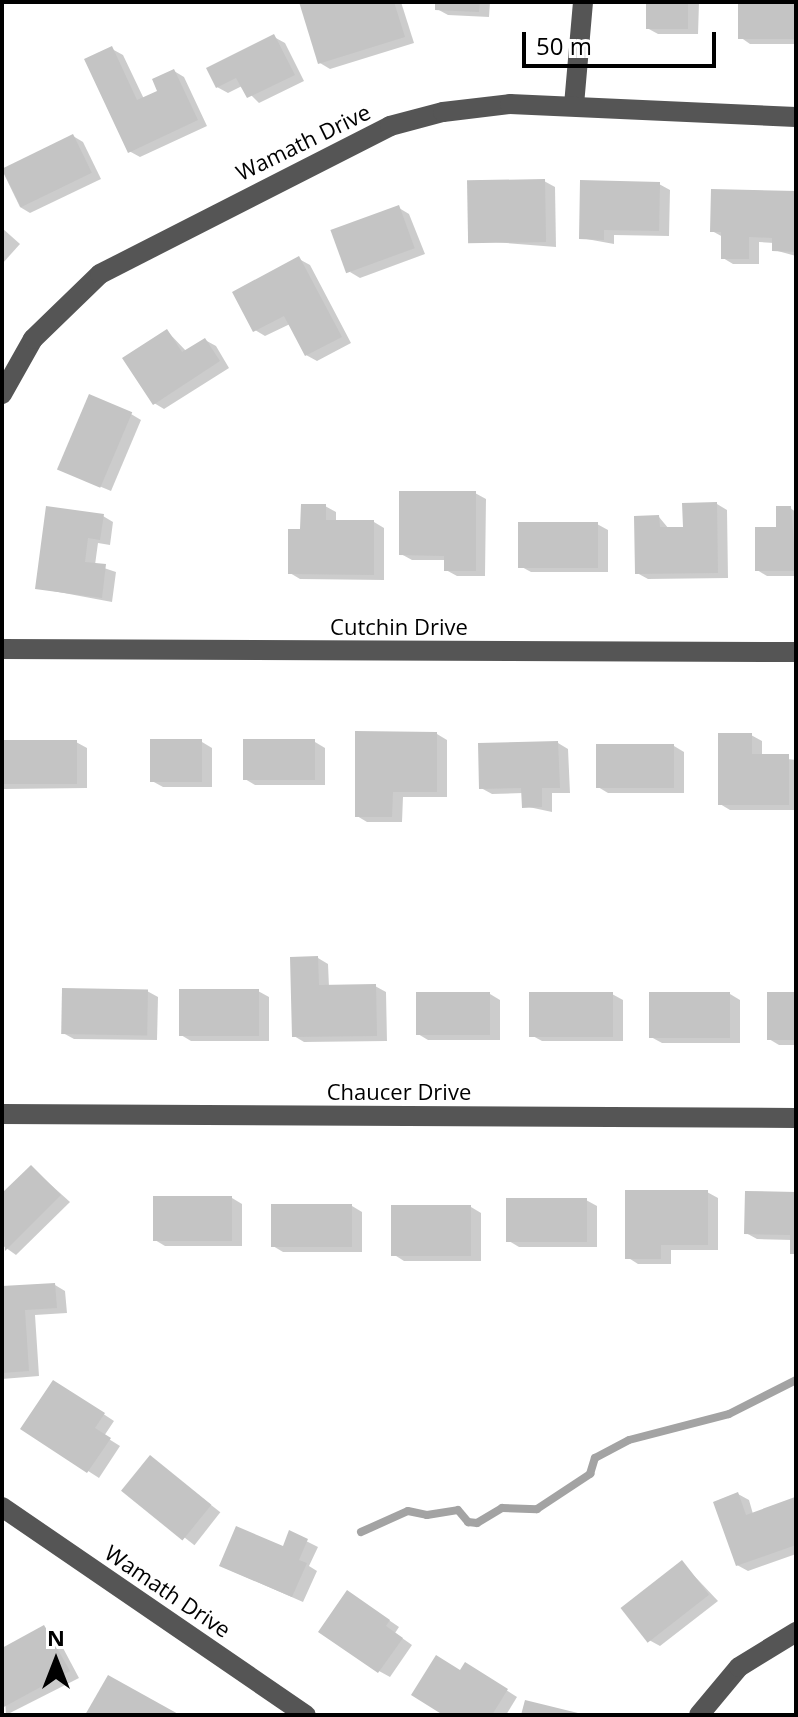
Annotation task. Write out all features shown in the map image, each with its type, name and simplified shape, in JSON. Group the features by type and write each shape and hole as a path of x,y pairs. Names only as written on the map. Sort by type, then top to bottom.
{"street":[{"path":"574,105 583,2"},
{"name":"Wamath Drive","path":"2,394 33,339 100,274 351,144 443,112 510,104 796,117"},
{"name":"Cutchin Drive","path":"2,649 796,652"},
{"name":"Chaucer Drive","path":"2,1114 796,1118"},
{"name":"Wamath Drive","path":"6,1517 306,1715"},
{"path":"699,1715 739,1667 796,1632"}],"building":[{"path":"299,2 394,2 405,37 318,64"},
{"path":"435,2 480,2 479,12 435,10"},
{"path":"646,2 688,2 688,29 646,29"},
{"path":"738,2 796,2 796,39 738,39"},
{"path":"274,34 295,75 247,98 236,78 216,88 206,68"},
{"path":"112,46 137,100 157,91 152,79 174,69 198,120 128,153 84,59"},
{"path":"73,134 92,173 21,207 2,169"},
{"path":"545,179 546,242 468,243 467,180"},
{"path":"580,180 660,182 659,231 604,230 604,240 579,239"},
{"path":"711,189 796,191 796,252 772,251 772,238 749,237 749,259 721,259 721,232 710,232"},
{"path":"399,205 415,248 346,273 330,230"},
{"path":"299,256 342,337 305,356 284,316 253,332 232,292"},
{"path":"167,329 182,352 205,338 220,361 153,405 122,358"},
{"path":"89,394 132,412 100,488 57,469"},
{"path":"399,491 476,491 476,571 444,571 444,556 399,555"},
{"path":"717,502 718,573 635,574 634,516 659,515 660,527 683,527 682,503"},
{"path":"301,504 326,504 326,520 374,520 374,575 288,574 288,529 300,529"},
{"path":"46,506 104,514 100,540 88,538 85,562 106,564 102,598 35,589"},
{"path":"776,506 791,506 796,571 755,571 755,527 776,527"},
{"path":"518,522 598,522 598,568 518,568"},
{"path":"355,731 437,732 437,792 393,792 392,817 355,817"},
{"path":"718,733 752,733 752,754 789,754 789,805 718,805"},
{"path":"150,739 202,739 202,782 150,782"},
{"path":"243,739 315,739 315,780 243,780"},
{"path":"2,740 77,740 77,784 2,784"},
{"path":"558,741 560,788 542,788 542,807 522,808 521,788 479,789 478,743"},
{"path":"596,744 674,744 674,788 596,788"},
{"path":"318,956 319,985 376,984 377,1036 292,1037 290,957"},
{"path":"62,988 148,990 147,1035 61,1034"},
{"path":"179,989 259,989 259,1036 179,1036"},
{"path":"416,992 490,992 490,1035 416,1035"},
{"path":"529,992 613,992 613,1037 529,1037"},
{"path":"649,992 730,992 730,1038 649,1038"},
{"path":"767,992 796,992 796,1040 767,1040"},
{"path":"31,1165 61,1195 5,1251 2,1193"},
{"path":"625,1190 708,1190 708,1245 661,1245 661,1259 625,1259"},
{"path":"745,1191 796,1192 796,1254 790,1254 790,1235 744,1234"},
{"path":"153,1196 232,1196 232,1241 153,1241"},
{"path":"506,1198 587,1198 587,1242 506,1242"},
{"path":"271,1204 352,1204 352,1247 271,1247"},
{"path":"391,1205 471,1205 471,1256 391,1256"},
{"path":"55,1283 57,1308 25,1310 29,1371 2,1373 2,1286"},
{"path":"53,1380 105,1413 95,1428 111,1438 87,1473 20,1429"},
{"path":"150,1455 211,1505 182,1540 121,1491"},
{"path":"738,1492 746,1515 795,1497 796,1545 736,1566 713,1502"},
{"path":"236,1526 283,1546 289,1530 308,1539 299,1560 307,1563 292,1597 219,1566"},
{"path":"682,1560 709,1595 648,1643 621,1608"},
{"path":"347,1590 390,1620 386,1626 403,1638 378,1673 318,1632"},
{"path":"44,1625 70,1671 2,1708 2,1648"},
{"path":"436,1655 460,1670 465,1662 508,1689 492,1715 443,1715 411,1695"},
{"path":"108,1675 180,1715 85,1715"},
{"path":"525,1700 582,1714 582,1715 521,1715"}],"waterway":[{"path":"361,1532 408,1511 427,1515 458,1510 468,1522 477,1523 502,1508 537,1509 590,1474 595,1458 629,1440 729,1414 796,1380"}]}
